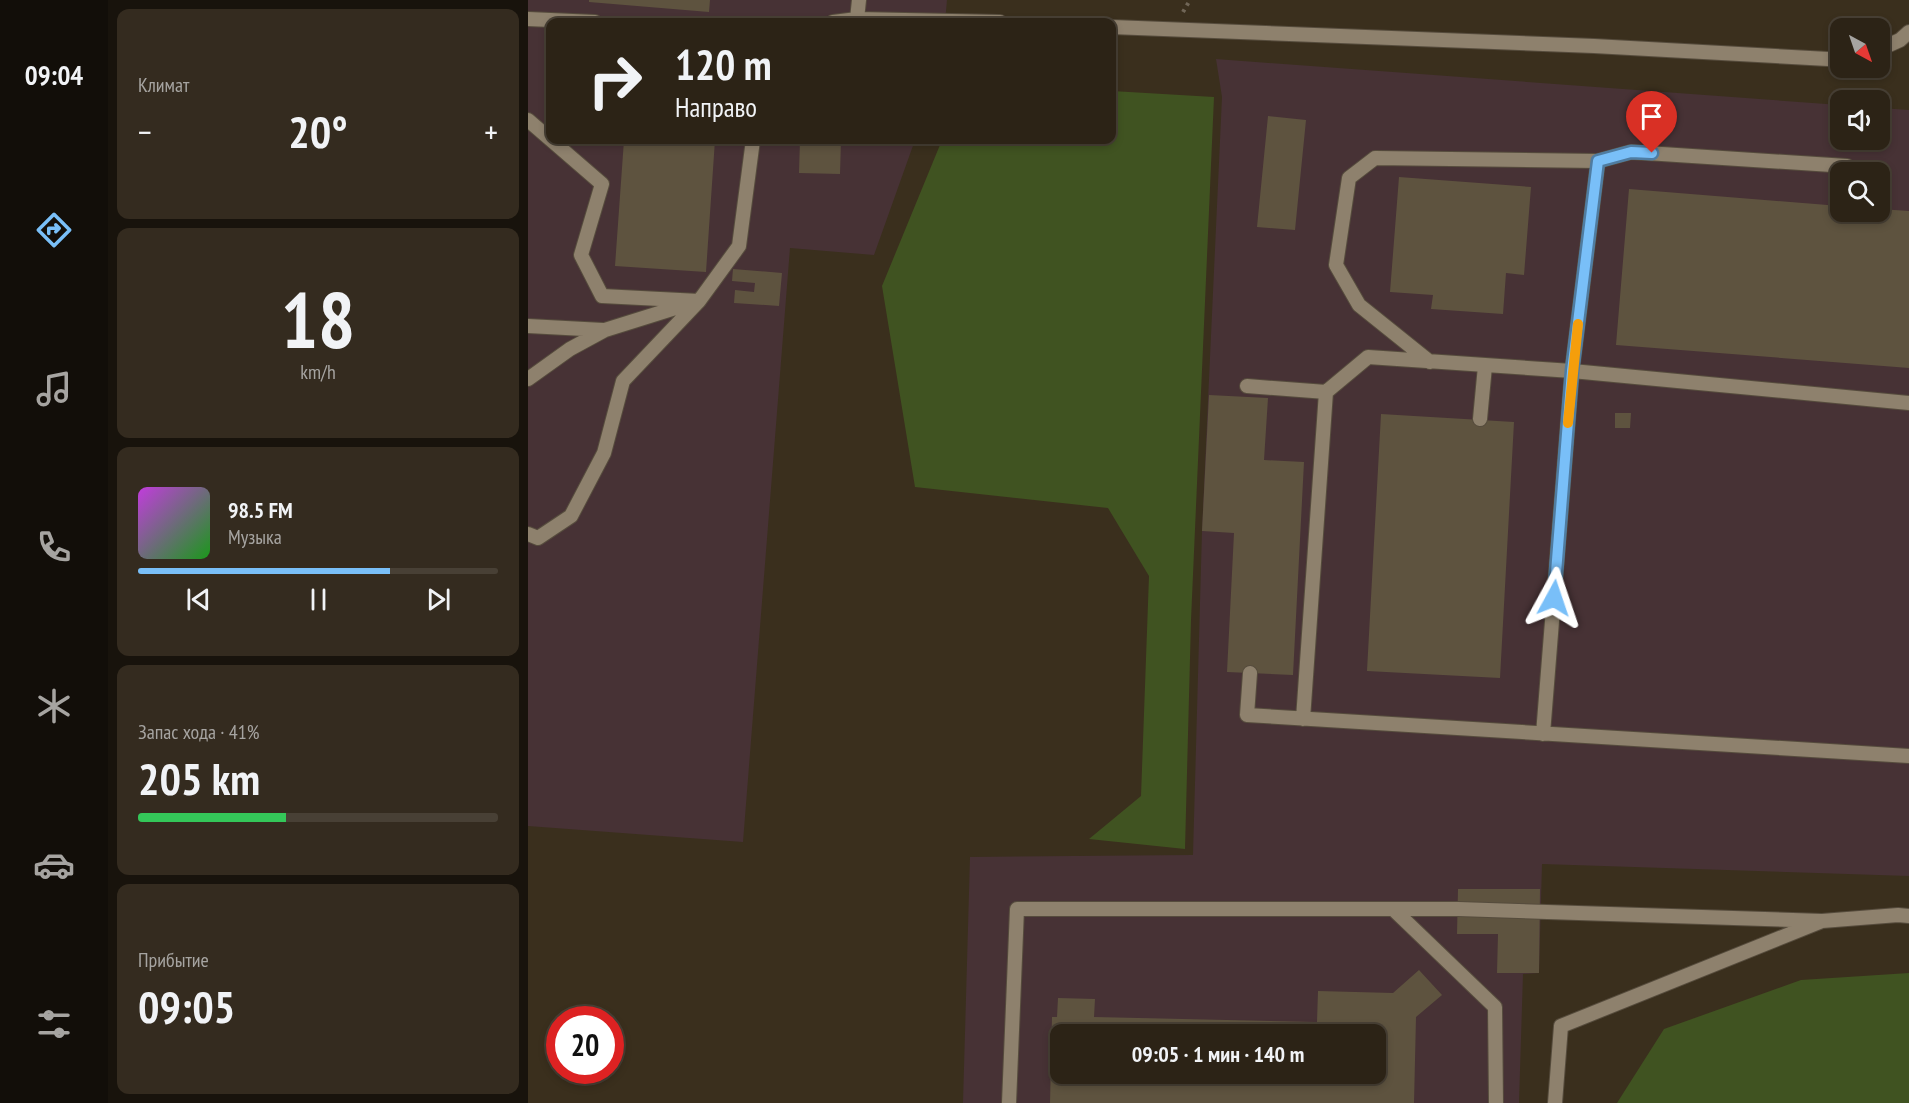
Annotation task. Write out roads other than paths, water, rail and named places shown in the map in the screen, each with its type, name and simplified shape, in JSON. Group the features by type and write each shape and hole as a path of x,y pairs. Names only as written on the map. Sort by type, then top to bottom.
{"lane":[{"path":"857,18 860,0"},
{"path":"528,19 546,20"},
{"path":"1116,27 1594,46 1830,59"},
{"path":"1890,44 1909,32"},
{"path":"528,120 546,136"},
{"path":"556,144 602,184 582,255 602,296 699,301"},
{"path":"528,534 538,538 571,516 604,453 623,381 699,301 739,246 752,144"},
{"path":"1430,362 1359,304 1336,265 1349,178 1375,158 1598,161 1631,152 1830,165"},
{"path":"1543,734 1572,371 1598,161"},
{"path":"528,378 570,349 605,330 699,301"},
{"path":"528,326 605,330"},
{"path":"1247,386 1326,392 1368,357 1572,371 1909,403"},
{"path":"1480,419 1485,366"},
{"path":"1303,718 1326,392"},
{"path":"1250,673 1247,715 1909,756"},
{"path":"1009,1103 1017,909 1539,911 1822,921 1909,916"},
{"path":"1393,909 1496,1007 1496,1103"},
{"path":"1555,1103 1561,1026 1822,921"}]}
